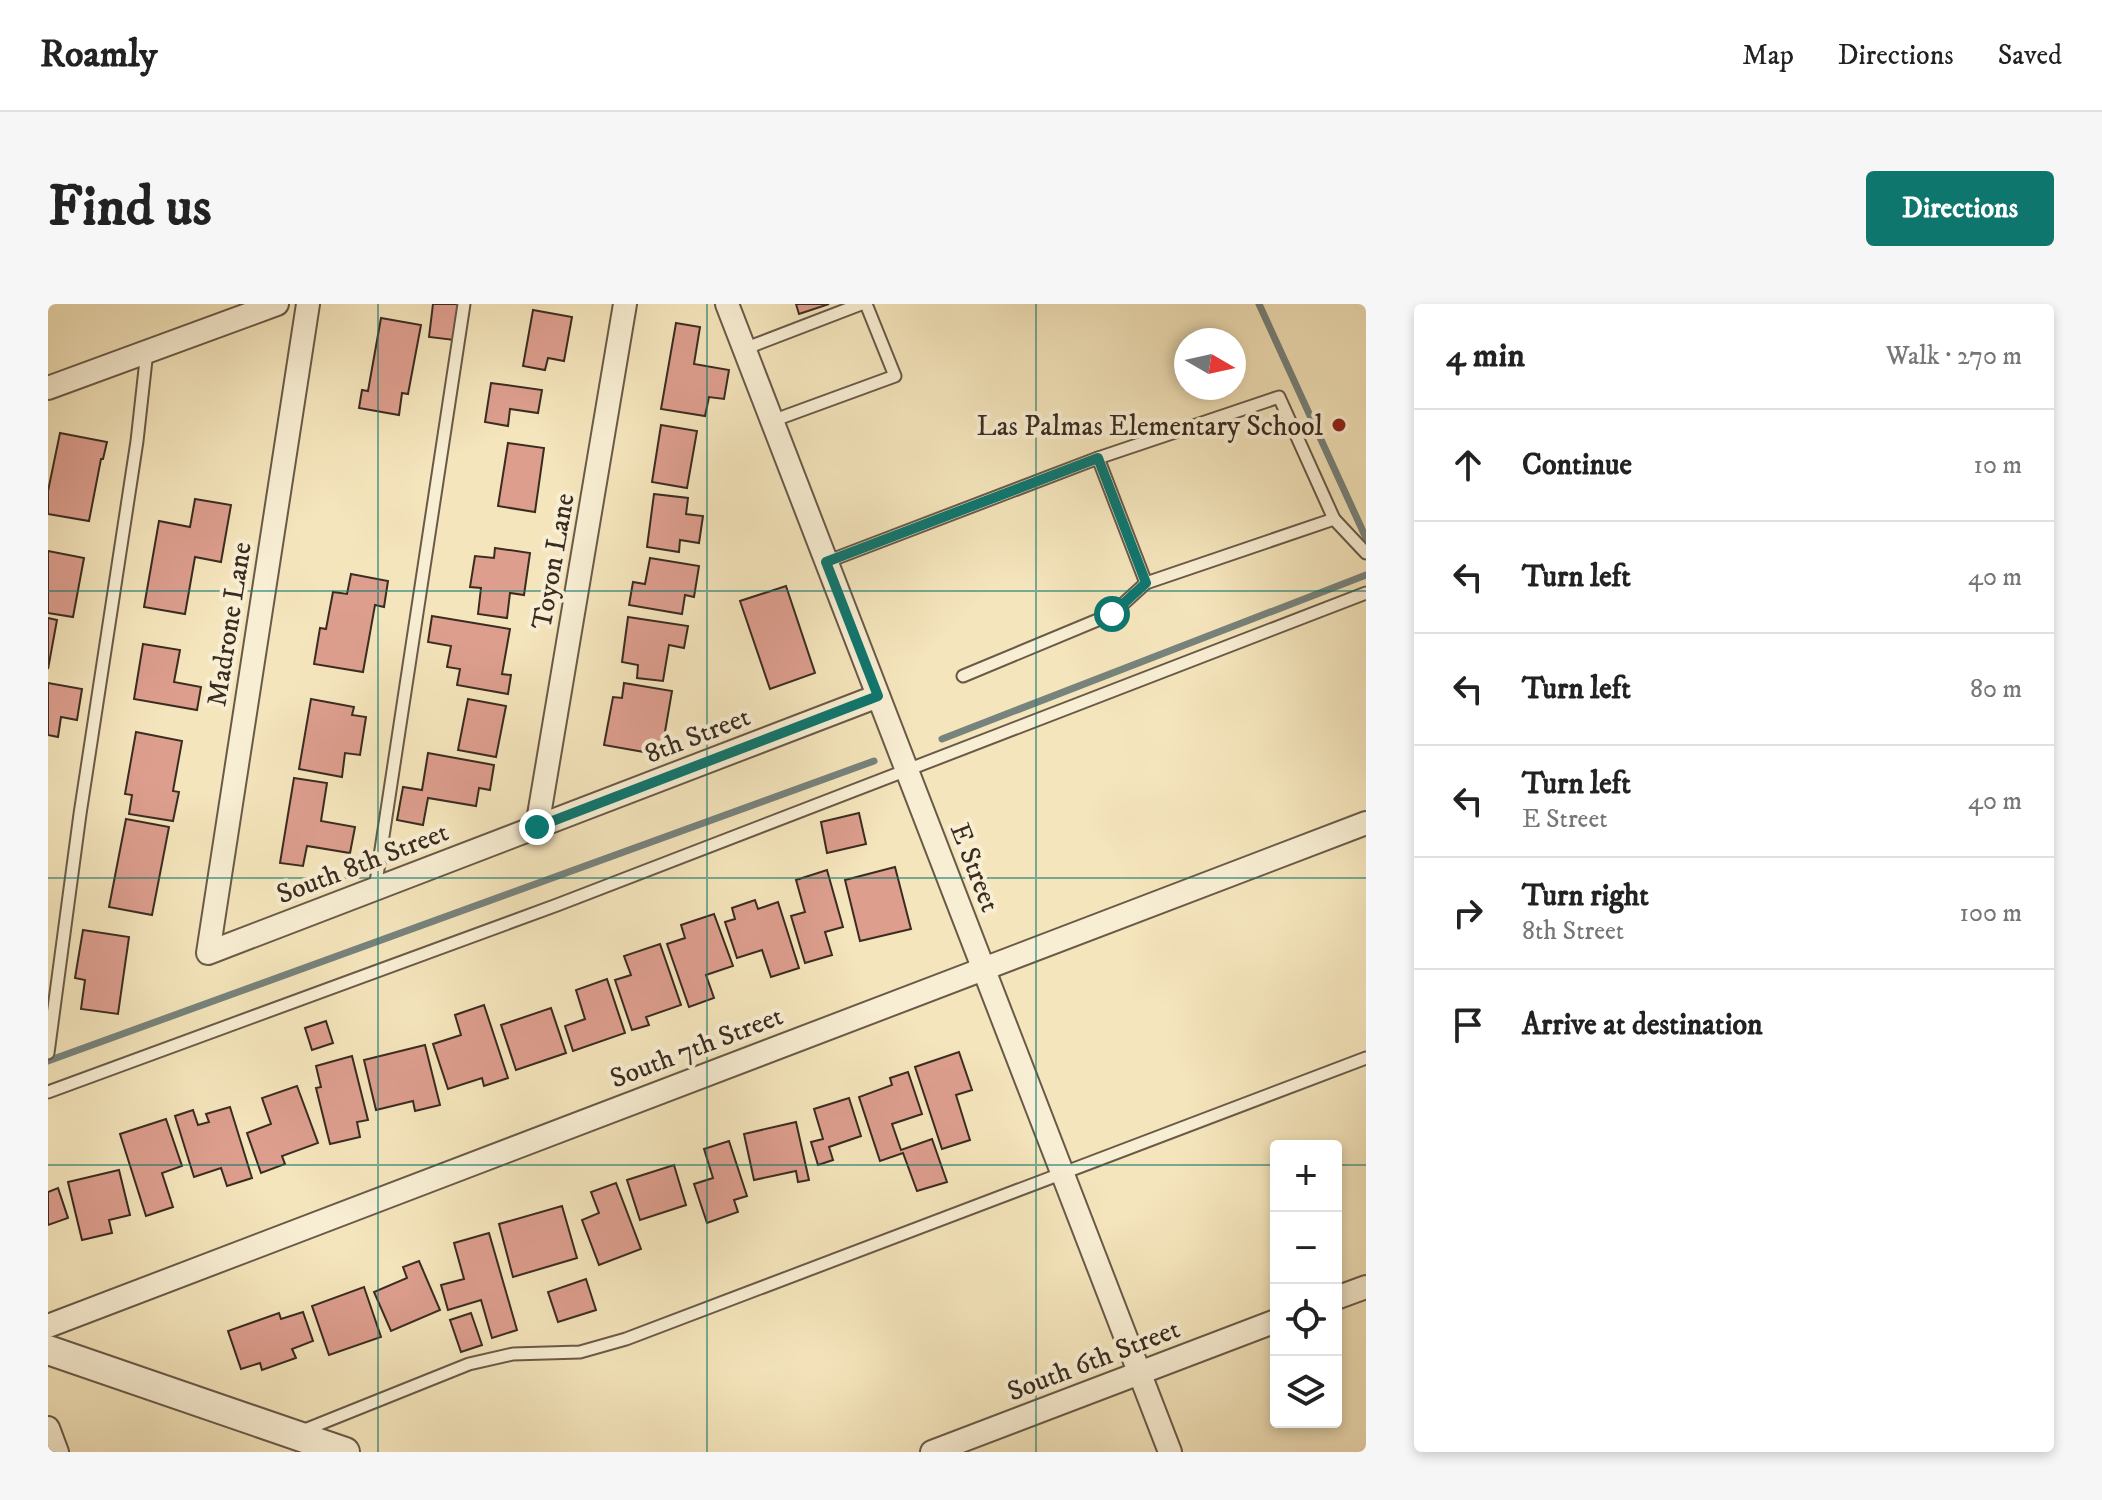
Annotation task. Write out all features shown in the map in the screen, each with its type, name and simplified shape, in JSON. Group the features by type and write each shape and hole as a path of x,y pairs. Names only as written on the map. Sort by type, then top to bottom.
{"street":[{"path":"48,388 277,304"},
{"name":"Madrone Lane","path":"208,953 308,304"},
{"name":"Toyon Lane","path":"537,827 625,304"},
{"name":"E Street","path":"727,304 1170,1452"},
{"name":"8th Street","path":"537,827 878,696"},
{"name":"South 7th Street","path":"48,1326 1366,823"},
{"name":"South 8th Street","path":"208,953 537,827"},
{"path":"1342,1296 1366,1287"},
{"name":"South 6th Street","path":"932,1452 1270,1323"},
{"path":"48,1350 345,1452"},
{"path":"48,1428 57,1452"}],"lane":[{"path":"375,889 464,304"},
{"path":"744,349 863,304 895,376 772,421"},
{"path":"48,1053 80,814 137,441 147,351"},
{"path":"826,562 1098,458 1279,397 1334,519 1366,553"},
{"path":"1098,458 1146,583"},
{"path":"963,676 1112,614 1146,583 1334,519"},
{"path":"48,1092 557,905 1366,593"},
{"path":"293,1434 469,1364 524,1353 580,1352 604,1347 1366,1058"}],"building":[{"path":"433,304 458,304 454,340 429,337"},
{"path":"796,304 829,304 799,314"},
{"path":"533,310 572,317 564,361 548,358 545,370 523,366"},
{"path":"381,318 421,325 408,394 402,393 399,415 359,408 362,390 368,391"},
{"path":"676,323 700,327 694,364 729,370 724,399 709,397 705,416 661,409"},
{"path":"491,383 542,390 538,413 510,409 508,426 485,422"},
{"path":"661,425 697,431 687,488 652,482"},
{"path":"60,433 107,442 89,521 48,514 48,491"},
{"path":"508,443 544,448 535,512 498,506"},
{"path":"654,494 688,498 686,514 703,516 699,543 680,540 679,552 647,547"},
{"path":"195,499 231,505 221,562 195,557 185,614 144,607 159,521 190,527"},
{"path":"495,548 530,553 524,595 510,593 507,618 478,614 481,588 470,587 475,556 494,558"},
{"path":"48,551 84,558 73,617 48,613"},
{"path":"650,558 699,566 694,597 685,595 682,614 629,605 633,582 645,584"},
{"path":"351,574 388,581 384,607 375,605 363,672 314,664 320,628 326,629 333,592 347,594"},
{"path":"786,586 815,673 770,689 740,601"},
{"path":"432,616 510,629 502,674 511,675 508,694 457,685 460,669 447,667 451,646 428,642"},
{"path":"628,617 688,626 684,648 669,645 663,681 637,678 638,665 622,662"},
{"path":"48,618 57,620 48,669"},
{"path":"143,644 180,650 174,682 201,687 197,710 134,699"},
{"path":"48,683 82,689 77,720 61,717 58,737 48,735"},
{"path":"624,683 672,691 661,755 604,745 613,697 622,698"},
{"path":"311,699 354,707 352,715 366,717 360,755 345,753 342,777 299,769"},
{"path":"468,699 506,706 496,757 458,750"},
{"path":"136,732 182,741 173,791 179,792 173,821 129,814 132,795 125,794"},
{"path":"428,753 494,765 490,790 479,788 476,806 428,798 423,825 397,820 403,787 422,790"},
{"path":"294,778 327,783 321,821 355,827 350,853 307,846 303,866 280,863"},
{"path":"859,813 866,844 827,853 821,822"},
{"path":"126,819 169,827 152,915 109,907"},
{"path":"895,867 911,929 860,941 845,880"},
{"path":"827,870 843,927 825,932 832,955 805,963 791,916 805,912 796,880"},
{"path":"755,900 758,909 778,902 799,968 771,977 762,950 737,958 725,922 735,919 732,908"},
{"path":"714,914 733,966 706,975 714,998 689,1007 667,944 685,938 681,925"},
{"path":"83,930 129,937 118,1014 81,1009 85,980 75,978"},
{"path":"660,944 681,1005 646,1017 649,1025 632,1030 615,980 631,975 624,956"},
{"path":"607,979 625,1033 573,1051 565,1026 585,1019 576,990"},
{"path":"484,1005 508,1078 484,1086 482,1078 448,1089 433,1044 461,1035 455,1015"},
{"path":"551,1008 566,1053 516,1070 501,1025"},
{"path":"326,1021 333,1043 312,1050 305,1028"},
{"path":"425,1045 440,1105 415,1111 413,1101 376,1110 364,1060"},
{"path":"959,1052 972,1090 956,1095 970,1140 942,1149 915,1067"},
{"path":"352,1056 368,1120 357,1122 360,1137 330,1144 316,1088 321,1087 316,1066"},
{"path":"908,1072 922,1114 892,1124 901,1150 932,1139 947,1182 917,1191 903,1153 880,1161 859,1097 892,1085 890,1078"},
{"path":"297,1086 318,1143 282,1156 285,1164 261,1173 247,1133 271,1124 262,1098"},
{"path":"849,1098 861,1136 829,1147 833,1160 818,1165 811,1142 823,1139 814,1109"},
{"path":"230,1107 252,1178 227,1186 221,1168 194,1177 175,1116 193,1110 198,1125 209,1122 206,1114"},
{"path":"166,1119 182,1166 162,1173 173,1207 146,1216 120,1134"},
{"path":"796,1122 809,1180 798,1182 796,1171 754,1180 744,1134"},
{"path":"729,1141 747,1196 734,1200 738,1212 707,1223 694,1184 713,1178 704,1149"},
{"path":"674,1165 686,1205 640,1220 627,1180"},
{"path":"119,1170 130,1215 109,1220 112,1233 82,1240 68,1182"},
{"path":"616,1183 641,1249 599,1265 582,1220 599,1213 591,1192"},
{"path":"58,1188 68,1218 48,1225 48,1192"},
{"path":"562,1206 577,1258 513,1277 499,1224"},
{"path":"489,1233 517,1330 492,1338 481,1300 448,1310 441,1285 464,1279 454,1243"},
{"path":"419,1261 440,1310 391,1331 374,1292 407,1278 403,1267"},
{"path":"586,1279 596,1310 558,1322 548,1292"},
{"path":"364,1287 381,1337 329,1355 312,1306"},
{"path":"303,1312 313,1341 292,1349 296,1358 262,1370 260,1363 241,1369 228,1331 279,1313 281,1319"},
{"path":"471,1313 482,1345 461,1352 450,1320"}],"waterway":[{"path":"1259,304 1366,538"},
{"path":"942,739 1366,575"},
{"path":"48,1061 874,761"}],"place":[{"name":"Las Palmas Elementary School","path":"1339,425"}],"route":[{"path":"537,827 878,696 826,562 1098,458 1146,583 1112,614"}]}
